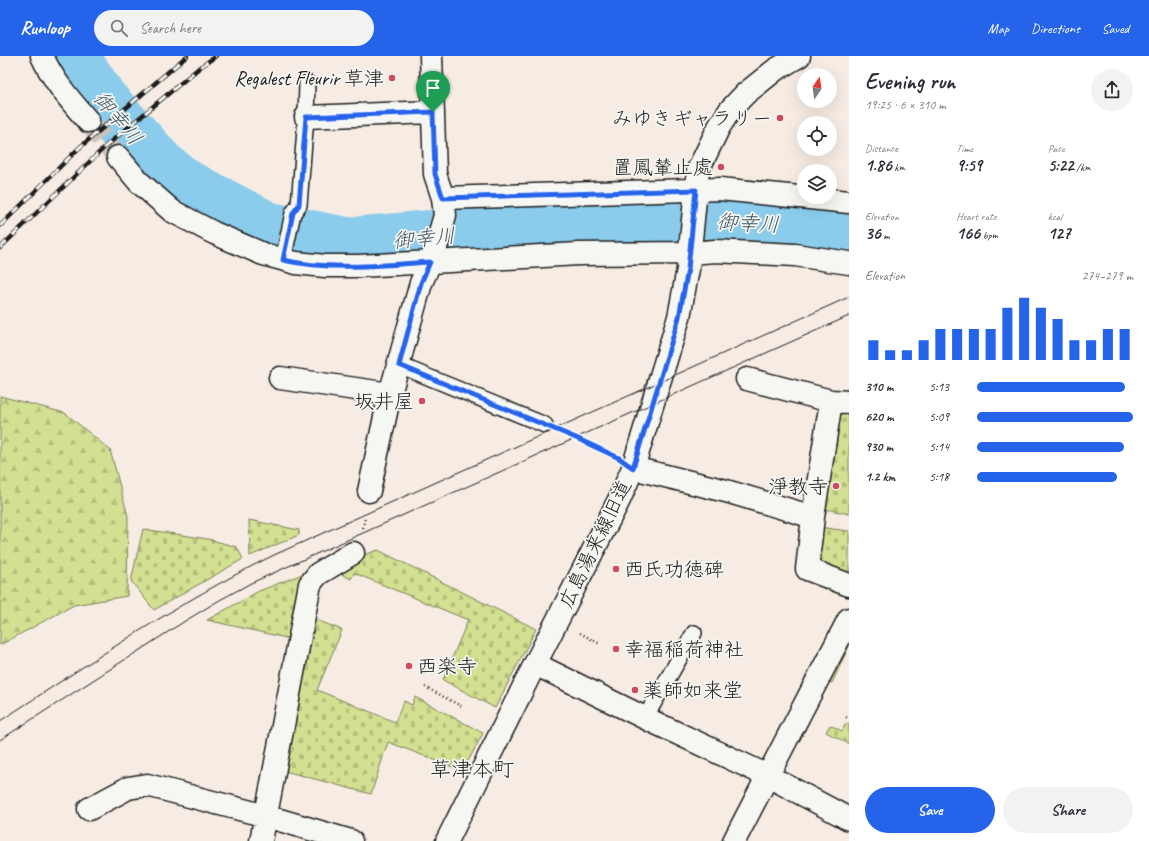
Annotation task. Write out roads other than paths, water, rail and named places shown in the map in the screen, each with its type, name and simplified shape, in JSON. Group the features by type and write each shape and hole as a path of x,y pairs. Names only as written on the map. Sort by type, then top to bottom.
{"street":[{"path":"42,56 59,87 88,121"},
{"path":"369,491 390,394 421,283 433,257 445,215 444,201 435,174 431,56"},
{"name":"広島湯来線旧道","path":"447,841 619,500 633,468 679,317 691,246 698,170 719,127 730,110 745,94 775,70 799,56"},
{"path":"306,117 433,112"},
{"path":"118,157 139,182 172,211 214,233 263,254 284,257 296,263 325,266 358,266 433,257 579,254 691,246 715,252 795,255 849,263"},
{"path":"444,201 696,194 720,189 849,202"},
{"path":"280,378 390,394"},
{"path":"747,379 840,402 813,517 807,569 849,585"},
{"path":"633,468 726,492 813,517"},
{"path":"261,841 310,584 318,574 353,553"},
{"path":"734,841 849,619"},
{"path":"535,664 768,776 849,819"},
{"path":"89,809 128,788 147,785 266,816 351,841"}],"lane":[{"path":"284,257 293,213 299,205 306,117 307,83"},
{"path":"399,365 545,425"},
{"path":"645,718 694,633"}],"waterway":[{"name":"御幸川","path":"71,56 101,101 160,167 184,186 267,229 348,245 558,226 653,222 735,221 849,230"}],"tunnel":[{"path":"88,121 118,157"}],"tram line":[{"path":"0,721 101,655 169,613 238,573 274,555 849,297"},
{"path":"0,740 185,621 251,583 849,316"}],"railway":[{"path":"0,226 79,148 187,56"},
{"path":"0,248 107,145 199,68 216,56"}],"place":[{"name":"Regalest Fleurir 草津","path":"392,78"},
{"name":"みゆきギャラリー","path":"780,118"},
{"name":"置鳳輦止處","path":"721,167"},
{"name":"坂井屋","path":"422,401"},
{"name":"淨教寺","path":"836,486"},
{"name":"西氏功徳碑","path":"616,569"},
{"name":"幸福稲荷神社","path":"616,649"},
{"name":"西楽寺","path":"409,666"},
{"name":"薬師如来堂","path":"635,690"}],"district":[{"name":"草津本町","path":"472,769"}]}
